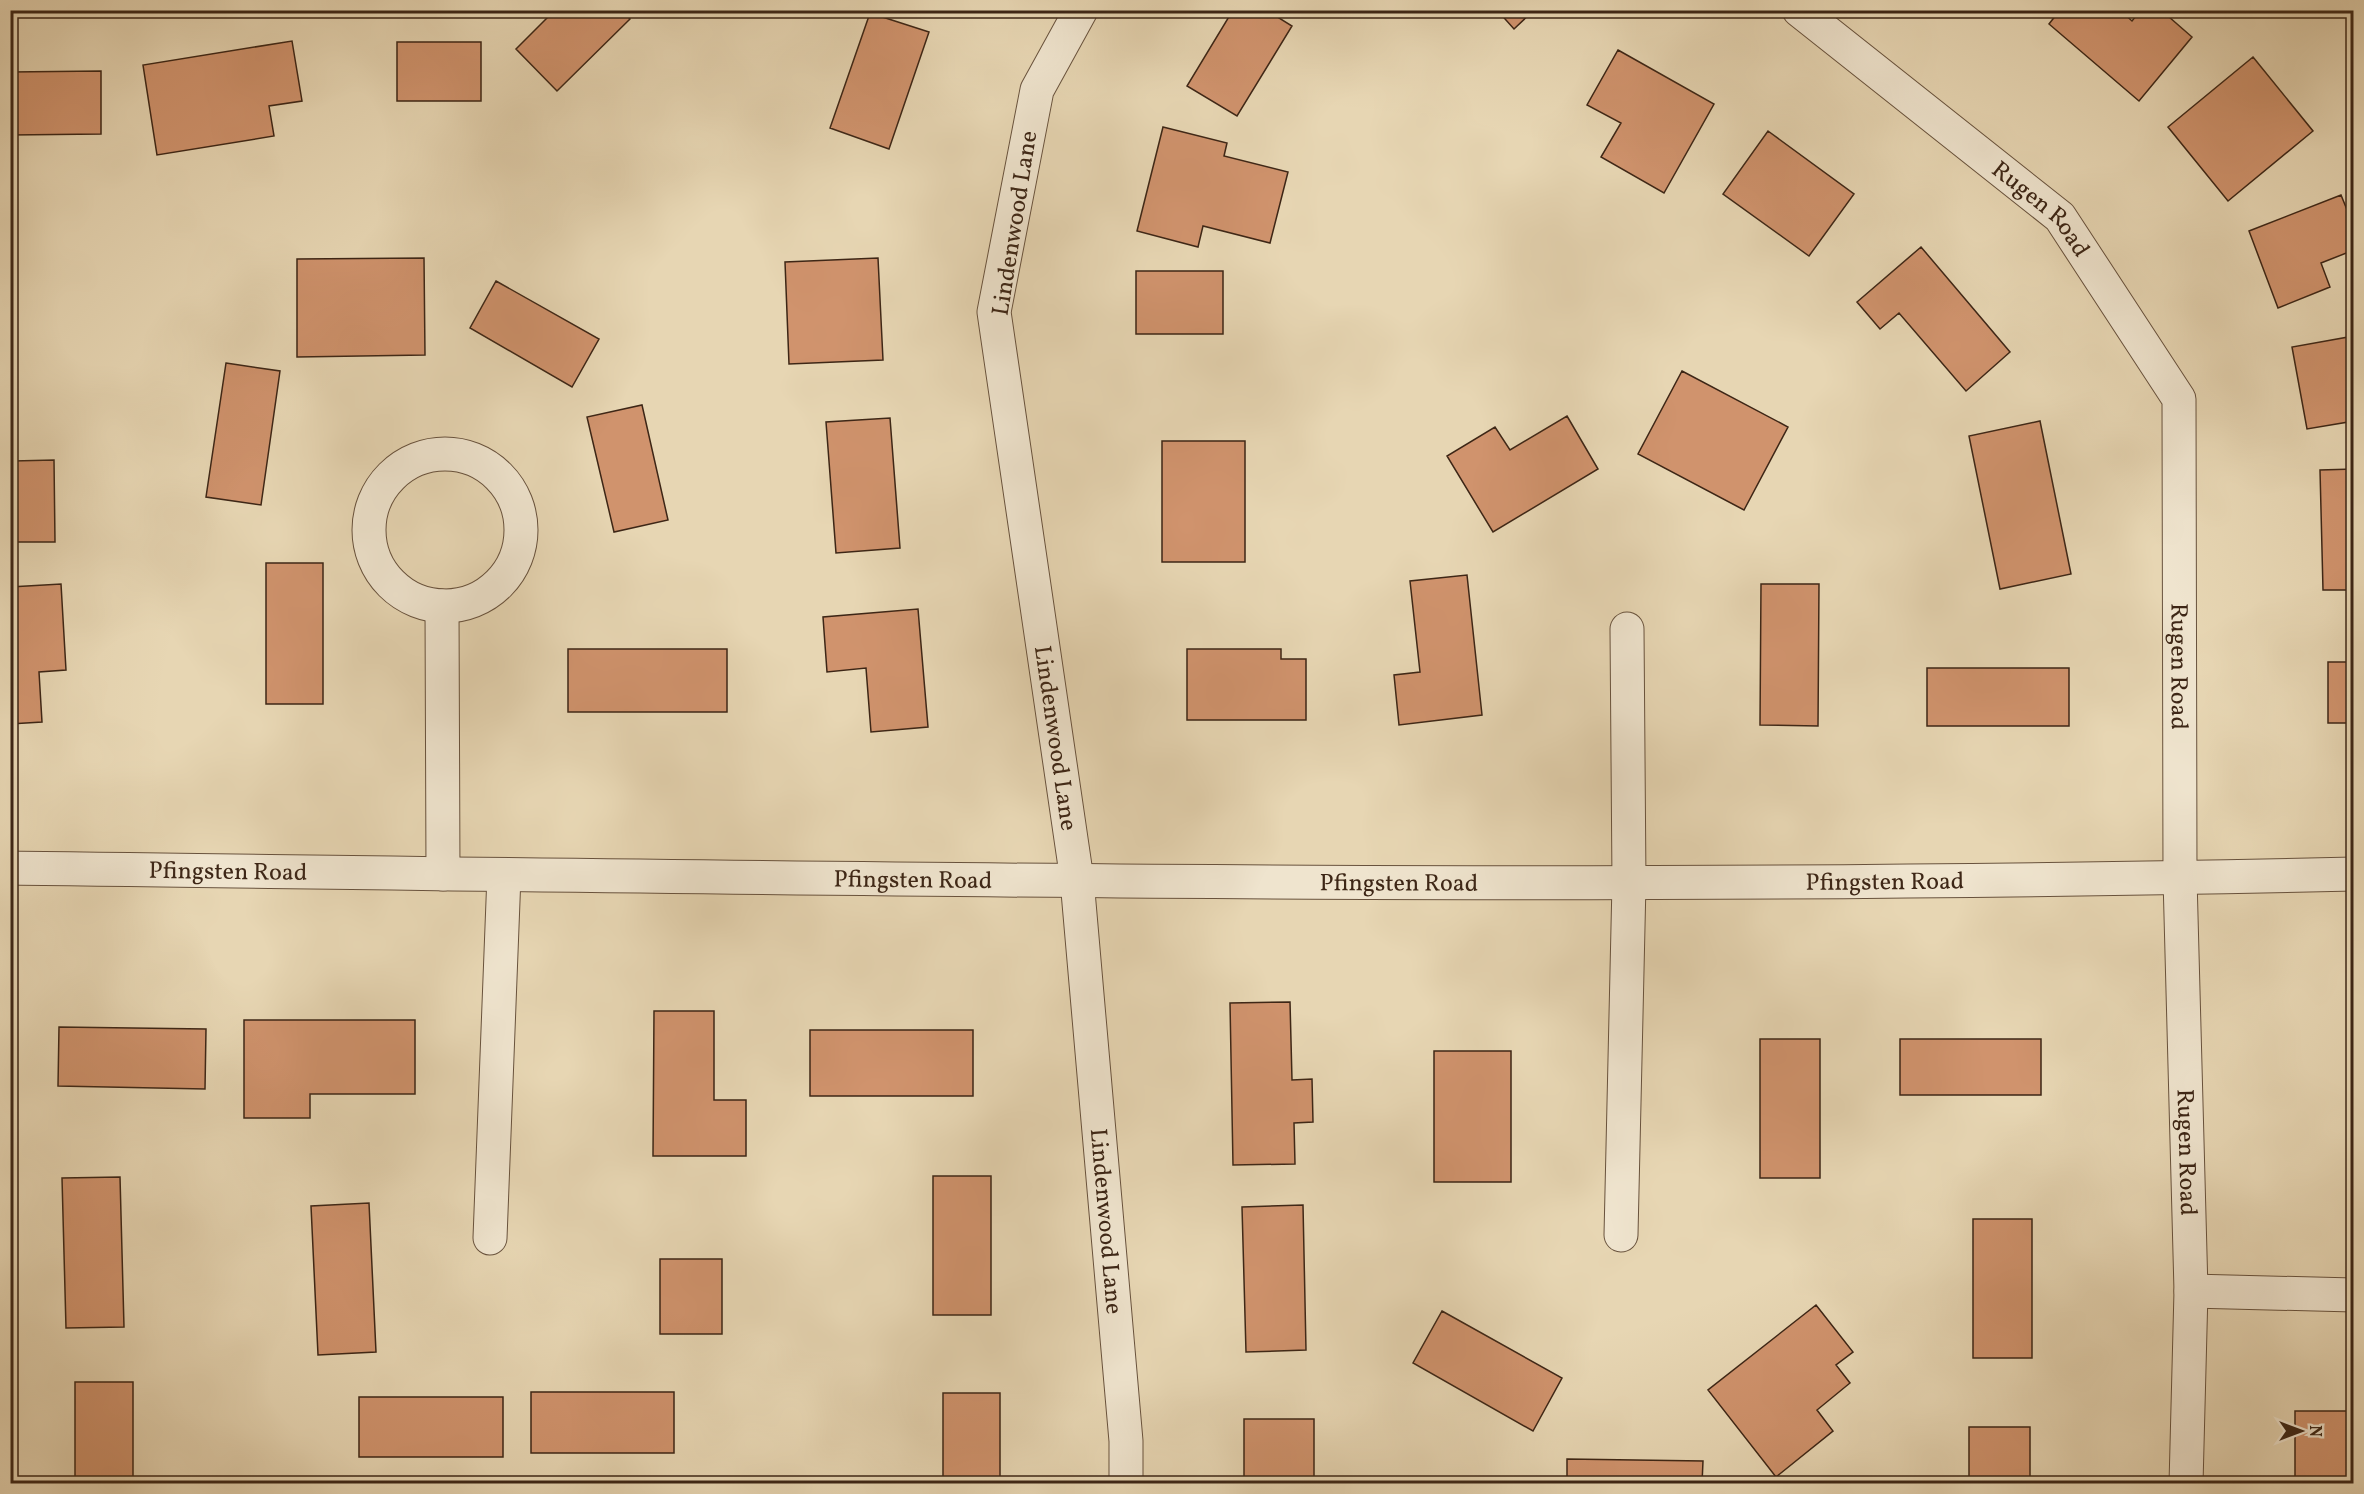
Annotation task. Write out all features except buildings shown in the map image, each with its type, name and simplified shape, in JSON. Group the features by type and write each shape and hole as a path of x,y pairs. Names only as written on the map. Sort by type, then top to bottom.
{"street":[{"name":"Lindenwood Lane","path":"1081,10 1037,90 994,312 1077,880 1126,1441 1126,1484"},
{"name":"Rugen Road","path":"1799,10 2060,217 2179,399 2180,878 2191,1291 2186,1484"},
{"path":"444,454 470,458 492,469 508,487 518,509 521,532 517,556 505,577 488,594 466,603 442,606 416,601 395,587 379,567 370,542 370,516 380,491 396,471 419,458 444,454"},
{"path":"442,606 443,874"},
{"path":"1621,1235 1629,883 1627,629"},
{"name":"Pfingsten Road","path":"10,868 504,875 1629,883 2180,878 2354,874"},
{"path":"490,1238 504,875"},
{"path":"2191,1291 2354,1295"}]}
